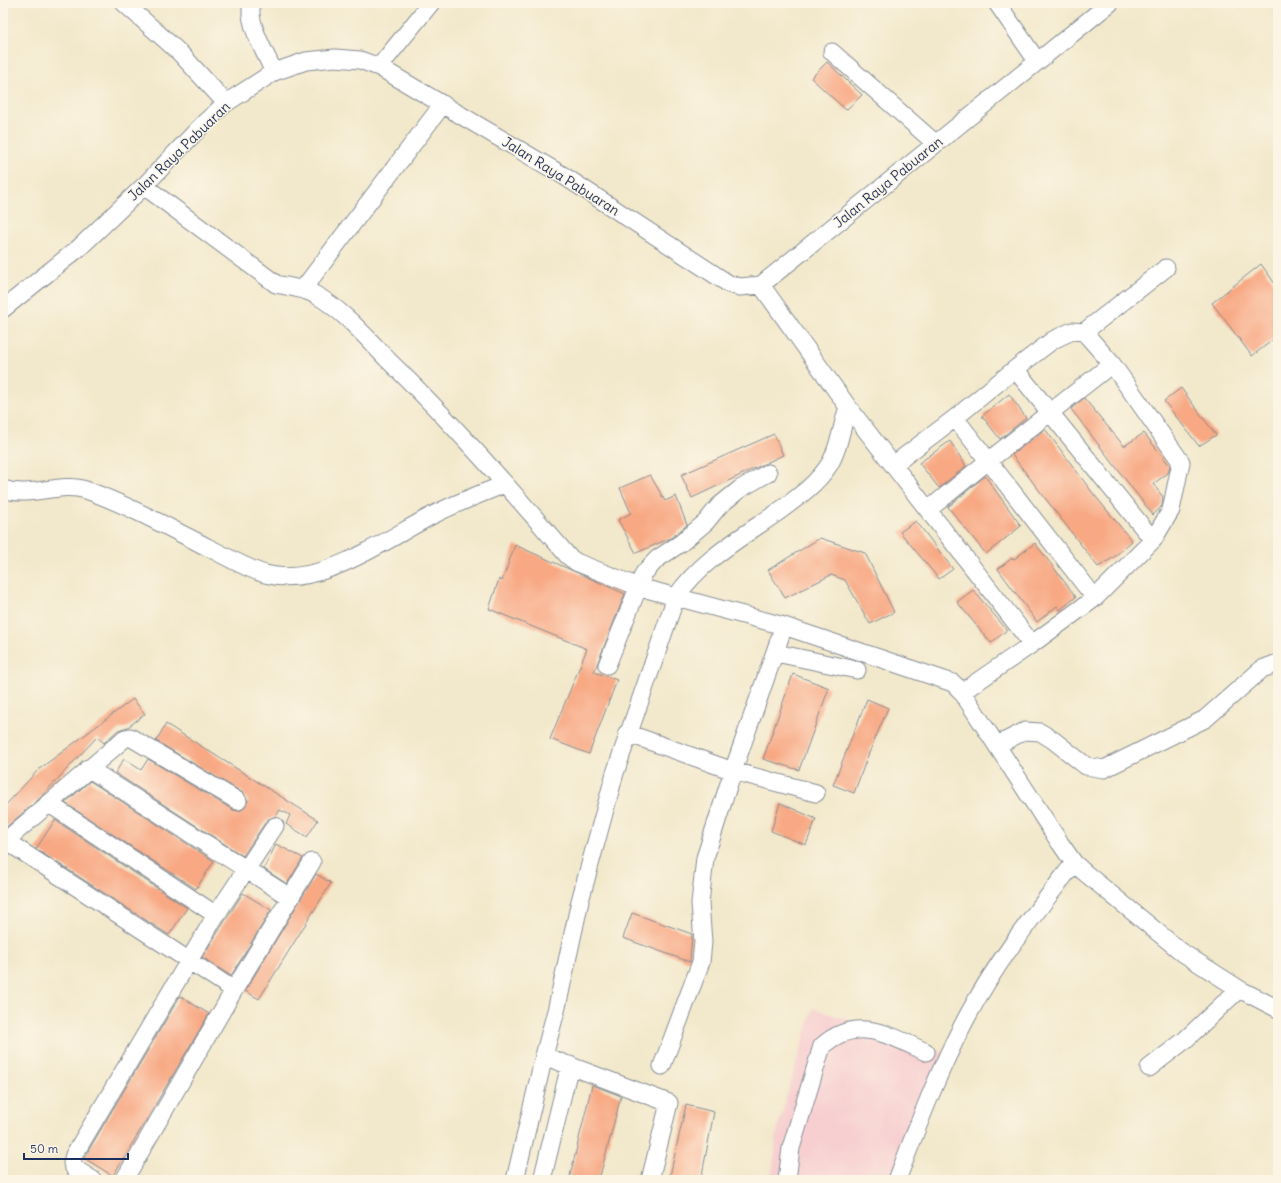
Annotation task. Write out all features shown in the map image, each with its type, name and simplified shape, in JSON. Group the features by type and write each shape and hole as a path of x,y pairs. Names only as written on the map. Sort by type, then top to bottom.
{"street":[{"path":"124,3 180,53 226,103"},
{"path":"252,3 251,14 253,23 274,72"},
{"path":"379,67 431,3"},
{"path":"997,3 1037,61"},
{"name":"Jalan Raya Pabuaran","path":"3,309 80,247 144,186 204,123 226,103 274,72 306,61 335,58 360,60 379,67 564,176 729,284 740,287 761,285 1110,3"},
{"path":"832,52 935,143"},
{"path":"303,289 443,104"},
{"path":"144,186 276,284 303,289 327,302 354,326 436,406 568,556 576,562 639,586 784,626 948,680 962,692 1060,843 1074,862 1183,953 1239,989 1278,1009"},
{"path":"893,465 1053,340 1072,331 1084,332 1166,268"},
{"path":"761,285 848,407 1032,644"},
{"path":"962,692 1032,644 1095,598 1152,540 1171,510 1181,462 1112,364 1084,332"},
{"path":"928,510 1112,364"},
{"path":"1015,369 1152,540"},
{"path":"515,1180 544,1056 557,1008 580,901 627,733 676,597 686,581 701,568 794,500 817,481 830,463 848,407"},
{"path":"955,418 1095,598"},
{"path":"607,665 644,573 653,562 686,539 706,522 719,506 740,488 768,473"},
{"path":"3,489 20,493 71,488 86,490 154,520 244,565 265,574 284,576 316,572 354,558 433,515 505,484"},
{"path":"662,1066 701,962 703,942 700,903 702,872 705,858 733,771 776,653 784,626"},
{"path":"776,653 857,670"},
{"path":"997,745 1025,732 1040,732 1053,740 1086,766 1104,769 1205,719 1262,669 1278,663"},
{"path":"627,733 733,771 816,793"},
{"path":"234,990 4,842 88,768 121,741 130,738 238,801"},
{"path":"88,768 291,898"},
{"path":"48,804 216,915"},
{"path":"93,1180 74,1168 72,1163 74,1155 216,915 275,826"},
{"path":"124,1180 234,990 312,862"},
{"path":"898,1180 942,1068 967,1017 1002,958 1074,862"},
{"path":"1149,1068 1185,1040 1239,989"},
{"path":"787,1180 791,1148 822,1046 830,1039 845,1032 868,1029 902,1041 926,1052"},
{"path":"544,1056 669,1103 650,1180"},
{"path":"542,1180 570,1065"}],"shaded area":[{"path":"813,1008 945,1053 898,1180 771,1180 778,1125"}],"building":[{"path":"827,62 862,95 846,110 811,78"},
{"path":"1261,264 1278,288 1278,336 1252,356 1212,303"},
{"path":"1181,388 1216,435 1199,446 1164,401"},
{"path":"1009,394 1026,418 1000,439 982,416"},
{"path":"1084,398 1124,446 1144,433 1170,466 1168,473 1153,484 1163,497 1162,506 1153,515 1071,409"},
{"path":"1045,429 1092,492 1132,541 1114,557 1098,567 1012,455"},
{"path":"774,434 783,455 692,498 681,475"},
{"path":"950,441 966,466 939,488 919,463"},
{"path":"650,475 665,501 676,496 687,525 671,538 636,553 618,520 631,513 620,488"},
{"path":"985,476 1021,526 986,554 948,507"},
{"path":"916,521 953,569 939,579 900,532"},
{"path":"820,538 865,553 894,612 870,624 845,580 831,575 785,598 768,570"},
{"path":"1035,543 1076,597 1060,610 1057,606 1037,622 998,569 1012,558 1013,560"},
{"path":"515,545 625,594 594,672 617,680 589,754 550,739 587,649 489,609 499,579 502,581"},
{"path":"973,590 1007,630 991,643 957,602"},
{"path":"793,674 829,688 799,770 763,759"},
{"path":"133,699 145,714 128,727 118,730 104,743 97,737 39,799 3,830 3,808 38,770"},
{"path":"867,699 888,708 854,793 833,785"},
{"path":"166,724 318,820 307,837 286,824 290,815 280,810 276,816 267,820 243,856 115,773 124,759 141,770 148,759 233,810 238,811 243,809 248,801 243,793 156,741"},
{"path":"90,781 214,861 196,889 65,803"},
{"path":"780,803 816,819 806,845 771,831"},
{"path":"55,820 187,908 169,935 36,849"},
{"path":"276,844 303,858 287,884 264,869"},
{"path":"316,874 331,883 259,999 245,991"},
{"path":"243,893 271,910 231,976 202,957"},
{"path":"632,913 692,934 690,962 623,938"},
{"path":"180,996 209,1014 113,1176 84,1158"},
{"path":"592,1085 621,1096 599,1180 569,1180"},
{"path":"686,1105 714,1112 701,1180 669,1180"}]}
